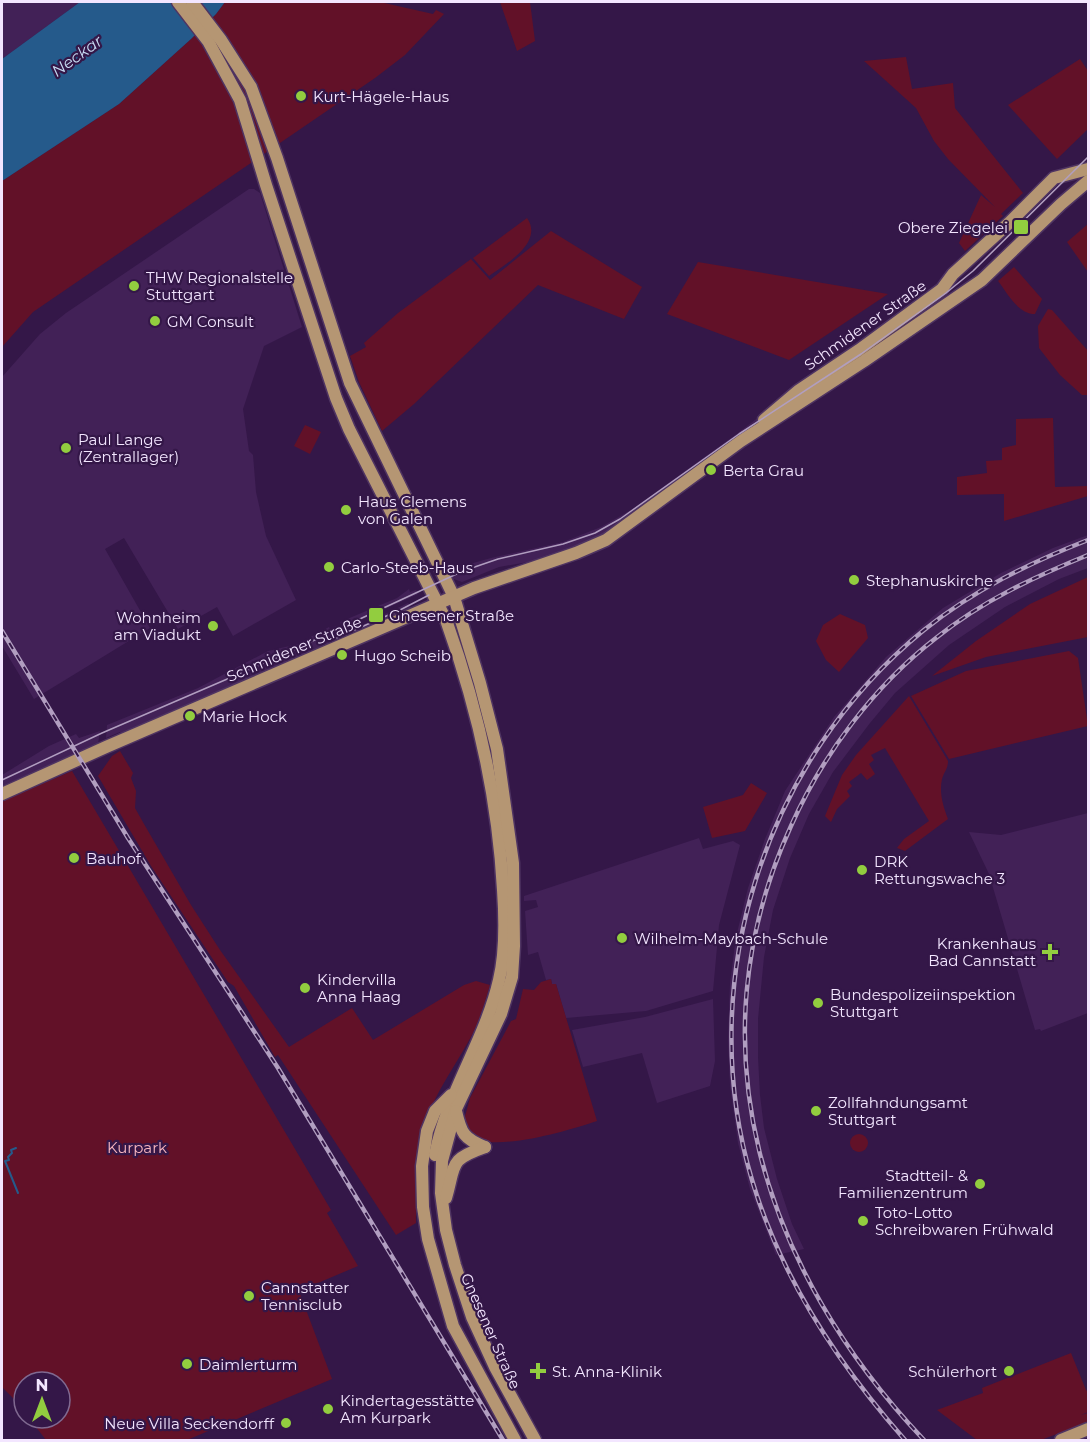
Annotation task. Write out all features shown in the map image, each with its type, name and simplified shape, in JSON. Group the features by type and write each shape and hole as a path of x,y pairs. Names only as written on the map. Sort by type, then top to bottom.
{"main road":[{"path":"178,2 217,44"},
{"path":"192,2 217,44"},
{"name":"Gnesener Straße","path":"217,44 251,87 277,158 350,383 454,597 480,683 502,774 513,863 515,926 512,977 489,1041 456,1109 442,1161 443,1208 455,1265 472,1317 495,1367 535,1440"},
{"name":"Gnesener Straße","path":"217,44 250,129 328,379 349,429 438,604 456,649 486,758 500,846 504,913 504,944 500,979 490,1013 444,1119 435,1154 434,1190 438,1230 452,1281 483,1356 526,1440"},
{"path":"250,129 265,124"},
{"name":"Schmidener Straße","path":"741,441 778,406 942,289 953,274 1054,178 1089,169"},
{"name":"Schmidener Straße","path":"4,792 454,597 606,540 741,441 986,278 1057,207 1089,180"},
{"path":"270,197 287,191"},
{"path":"307,309 323,303"},
{"path":"391,511 408,502"},
{"path":"454,1092 435,1111 428,1131 422,1166 422,1197 428,1239 453,1326 515,1440"},
{"path":"443,1208 454,1165 464,1155 485,1148 472,1143 461,1131 456,1109"},
{"path":"1061,1440 1089,1430"}],"shaded area":[{"path":"2,2 80,2 2,59"},
{"path":"249,189 260,193 302,327 264,346 243,409 249,451 253,455 256,492 266,536 296,600 233,636 217,607 178,629 124,538 105,549 150,628 34,699 2,646 2,377 40,334 66,313"},
{"path":"768,410 756,425 600,537 534,561 499,567 462,582 451,578 448,571 491,558 563,542 601,527 631,510"},
{"path":"1088,535 1088,568 1059,579 1005,607 949,645 895,693 833,772 809,814 790,858 773,910 764,957 758,1019 760,1095 764,1128 777,1179 792,1224 804,1249 776,1255 750,1189 738,1143 730,1085 728,1040 730,983 736,937 748,888 785,791 834,717 886,657 943,608 1001,573 1053,548"},
{"path":"409,589 410,592 416,590 418,594 343,628 340,622 397,598"},
{"path":"408,603 412,610 349,638 347,636 340,639 338,633 354,629"},
{"path":"336,626 338,631 332,634 336,644 121,734 120,732 106,738 107,725 198,688 268,651 298,644 329,627 330,629"},
{"path":"100,731 98,744 2,786 2,775 49,746 76,734 79,738"},
{"name":"Krankenhaus Bad Cannstatt","path":"1088,813 1088,1013 1041,1031 1040,1029 1035,1030 989,874 969,832 1001,835"},
{"name":"Wilhelm-Maybach-Schule","path":"699,838 703,849 733,841 740,845 719,925 713,991 646,1011 566,1018 556,984 552,984 551,979 546,980 538,952 528,955 525,911 538,907 536,900 524,901 524,896"},
{"path":"713,999 715,1061 710,1086 657,1103 642,1053 583,1067 572,1030 645,1017"}],"green space":[{"path":"225,2 380,2 433,14 436,10 444,14 405,55 375,78 33,312 2,347 2,181 119,104 191,39"},
{"path":"500,2 530,2 535,41 517,51"},
{"path":"906,57 912,89 953,83 955,108 1023,193 1001,214 1003,216 965,251 959,243 981,195 995,207 948,159 934,141 916,108 864,61"},
{"path":"1080,59 1088,71 1088,129 1057,159 1008,105"},
{"path":"527,218 531,227 531,236 527,244 513,259 489,276 473,258"},
{"path":"1088,224 1088,272 1067,242"},
{"path":"551,231 642,287 624,319 538,285 414,404 382,431 359,382 350,356 366,347 364,343 398,313 471,259 490,280"},
{"path":"698,262 888,294 789,360 667,314"},
{"path":"1014,267 1042,299 1035,314 1018,307 998,281"},
{"path":"1048,309 1052,310 1088,351 1087,395 1082,395 1060,375 1039,348 1038,326"},
{"path":"1053,418 1055,487 1088,486 1088,496 1004,521 1004,494 957,495 957,477 987,473 986,461 1002,460 1002,448 1016,445 1016,419"},
{"path":"305,425 321,432 310,454 294,446"},
{"path":"1088,577 1088,637 986,657 932,676 976,641 1030,604"},
{"path":"840,614 865,625 868,638 839,672 826,660 816,641 823,625"},
{"path":"1069,651 1078,658 1088,726 949,759 911,696 966,671"},
{"path":"909,696 948,761 941,789 948,819 905,851 897,848 904,839 929,821 885,748 871,755 874,760 869,764 875,774 867,780 861,773 849,782 852,786 847,791 850,796 837,809 831,822 825,816 842,775 856,755"},
{"path":"120,751 133,773 131,778 136,791 135,808 144,824 220,950 289,1047 352,1008 373,1040 464,985 476,981 490,985 476,1027 428,1114 421,1139 418,1163 416,1223 396,1235 278,1055 275,1057 234,986 228,982 151,866 98,776 112,756"},
{"name":"Kurpark","path":"72,771 331,1210 327,1213 358,1266 299,1291 332,1379 187,1440 46,1440 38,1430 72,1430 72,1370 12,1370 12,1397 2,1387 2,801"},
{"path":"751,783 767,793 745,831 712,838 703,807 743,795"},
{"path":"551,979 552,984 556,984 597,1121 568,1130 514,1141 482,1141 470,1137 464,1120 470,1098 511,1021 516,1019 523,989 534,990 541,982"},
{"path":"859,1134 865,1137 868,1143 865,1149 859,1152 853,1149 850,1143 853,1137"},
{"path":"1071,1353 1088,1392 1088,1412 1081,1415 1088,1413 1088,1422 1041,1440 977,1440 937,1410 983,1393 982,1388"}],"water":[{"name":"Neckar","path":"80,2 225,2 191,39 119,104 2,181 2,59"}],"waterway":[{"path":"16,1148 11,1150 9,1160 5,1161 18,1193"}],"tram line":[{"path":"2,780 102,733 276,658 463,571 498,559 563,544 595,533 620,519 739,434 861,354 946,293 973,271 1088,157"},
{"path":"334,639 429,595"}],"railway":[{"path":"905,1440 857,1381 814,1318 795,1285 764,1216 752,1180 736,1105 731,1029 738,953 756,879 784,809 821,743 868,683 924,630 962,602 1023,568 1088,540"},
{"path":"924,1440 868,1374 822,1304 785,1230 760,1152 747,1073 747,991 761,909 791,826 804,799 818,773 852,723 871,700 913,657 954,625 990,601 1028,581 1088,555"},
{"path":"2,631 128,838 278,1068 503,1440"}],"place":[{"name":"Kurt-Hägele-Haus","path":"301,96"},
{"name":"Obere Ziegelei","path":"1021,227"},
{"name":"THW Regionalstelle Stuttgart","path":"134,286"},
{"name":"GM Consult","path":"155,321"},
{"name":"Paul Lange (Zentrallager)","path":"66,448"},
{"name":"Berta Grau","path":"711,470"},
{"name":"Haus Clemens von Galen","path":"346,510"},
{"name":"Carlo-Steeb-Haus","path":"329,567"},
{"name":"Stephanuskirche","path":"854,580"},
{"name":"Gnesener Straße","path":"376,615"},
{"name":"Wohnheim am Viadukt","path":"213,626"},
{"name":"Hugo Scheib","path":"342,655"},
{"name":"Marie Hock","path":"190,716"},
{"name":"Bauhof","path":"74,858"},
{"name":"DRK Rettungswache 3","path":"862,870"},
{"name":"Wilhelm-Maybach-Schule","path":"622,938"},
{"name":"Krankenhaus Bad Cannstatt","path":"1050,952"},
{"name":"Kindervilla Anna Haag","path":"305,988"},
{"name":"Bundespolizeiinspektion Stuttgart","path":"818,1003"},
{"name":"Zollfahndungsamt Stuttgart","path":"816,1111"},
{"name":"Stadtteil- & Familienzentrum","path":"980,1184"},
{"name":"Toto-Lotto Schreibwaren Frühwald","path":"863,1221"},
{"name":"Cannstatter Tennisclub","path":"249,1296"},
{"name":"Daimlerturm","path":"187,1364"},
{"name":"St. Anna-Klinik","path":"538,1371"},
{"name":"Schülerhort","path":"1009,1371"},
{"name":"Kindertagesstätte Am Kurpark","path":"328,1409"},
{"name":"Neue Villa Seckendorff","path":"286,1423"}]}
